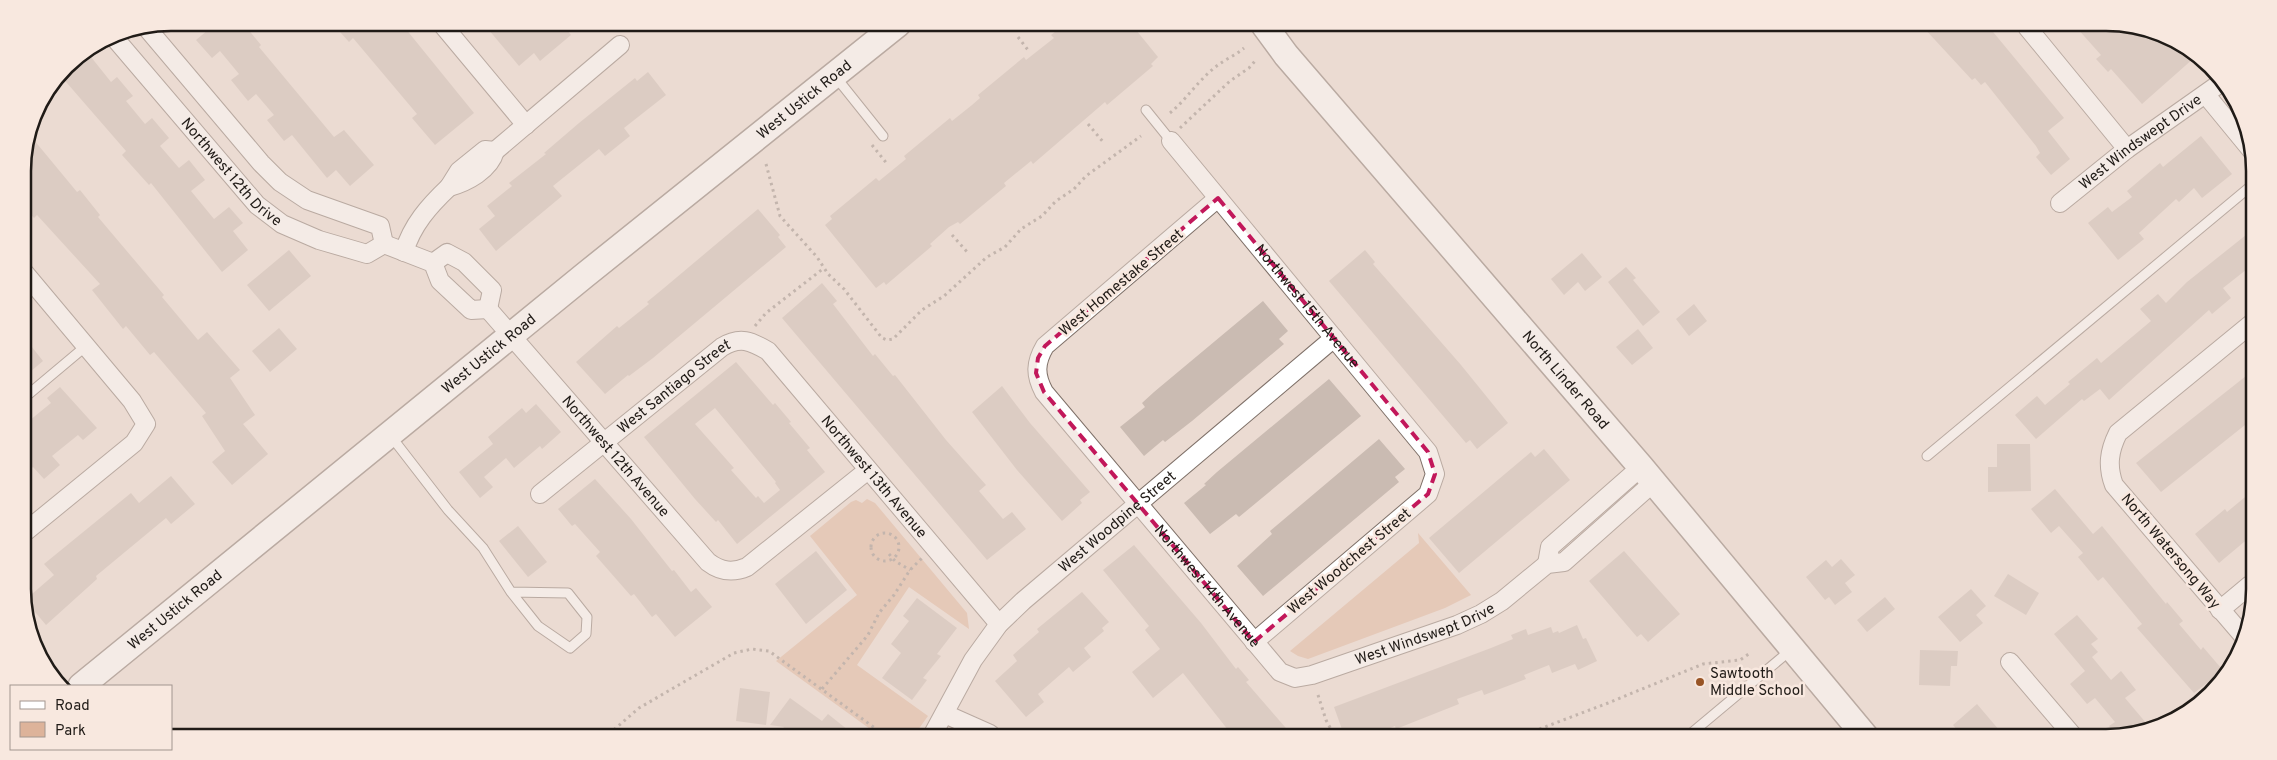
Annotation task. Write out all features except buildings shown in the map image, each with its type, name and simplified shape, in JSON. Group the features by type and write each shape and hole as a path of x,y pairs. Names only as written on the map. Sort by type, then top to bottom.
{"main road":[{"name":"West Ustick Road","path":"82,685 511,335 890,31"},
{"name":"North Linder Road","path":"1268,31 1286,55 1648,475 1859,728"}],"street":[{"path":"448,31 526,125"},
{"path":"2030,31 2127,149"},
{"name":"Northwest 12th Drive","path":"118,42 257,205 282,224 320,240 368,254 384,244 380,226 307,200 280,182 261,163 151,33"},
{"path":"404,252 409,237 429,206 449,187 459,171 485,150 495,151 620,45"},
{"name":"West Windswept Drive","path":"2060,204 2127,149 2217,86"},
{"path":"2206,95 2242,139"},
{"name":"Northwest 15th Avenue","path":"1175,135 1218,198 1428,452 1435,474"},
{"name":"West Homestake Street","path":"1036,373 1038,358 1045,346 1218,198"},
{"path":"384,244 433,263 440,281 471,310 488,309"},
{"path":"433,263 447,253 464,262 492,290 488,309"},
{"path":"31,527 134,443 146,424 132,400 32,281"},
{"path":"488,309 511,335"},
{"name":"North Watersong Way","path":"2239,631 2114,484 2110,473 2109,458 2111,445 2118,433 2246,328"},
{"name":"Northwest 12th Avenue","path":"511,335 708,562 716,568 737,572 747,567 868,470"},
{"name":"West Woodpine Street","path":"936,729 973,660 999,624 1023,601 1334,338"},
{"name":"West Santiago Street","path":"540,494 722,347 730,342 742,339"},
{"name":"Northwest 13th Avenue","path":"742,339 754,343 768,352 999,624"},
{"name":"Northwest 14th Avenue","path":"1036,373 1044,392 1272,664 1290,677"},
{"name":"West Woodchest Street","path":"1254,642 1428,494 1435,474"},
{"name":"West Windswept Drive","path":"1290,677 1312,674 1457,624 1480,614 1502,601 1547,564 1564,562 1648,475"},
{"path":"2220,610 2246,589"},
{"path":"2010,662 2066,728"},
{"path":"945,714 978,729"}],"lane":[{"path":"835,76 883,136"},
{"path":"1146,110 1175,135"},
{"path":"1927,456 2246,191"},
{"path":"31,392 86,346"},
{"path":"390,435 448,510 483,548 511,592 538,626 570,648 586,634 587,617 568,593 511,592"},
{"path":"1697,728 1792,649"}],"path":[{"path":"1018,38 1028,50"},
{"path":"1170,113 1184,101 1217,65 1236,55 1244,48"},
{"path":"1175,135 1230,80 1250,68 1255,61"},
{"path":"1088,124 1104,143"},
{"path":"766,164 780,216 794,230 828,274 844,289 882,338 887,340 893,339 922,310 944,296 987,257 1005,247 1021,229 1042,216 1056,201 1074,189 1086,176 1141,136"},
{"path":"872,145 888,165"},
{"path":"952,234 968,254"},
{"path":"755,326 796,288 824,268"},
{"path":"887,533 895,538 898,546 893,558 880,560 872,554 872,541 878,534 887,533"},
{"path":"889,554 910,570"},
{"path":"822,689 868,635 879,613 894,595 910,570 923,557"},
{"path":"615,729 639,708 734,652 752,649 769,651 876,729"},
{"path":"1541,728 1703,664 1740,660 1750,653"},
{"path":"1318,695 1330,728"}],"highlighted area":[{"path":"1218,198 1428,452 1435,474 1428,494 1254,642 1044,392 1036,373 1038,358 1045,346"}],"green space":[{"path":"867,499 875,503 967,613 969,629 909,587 857,665 928,716 919,729 870,729 776,661 857,595 810,536 851,502 856,500 862,503"},
{"path":"1418,533 1471,595 1445,608 1308,659 1290,651 1419,543"}],"place":[{"name":"Sawtooth Middle School","path":"1700,682"}]}
